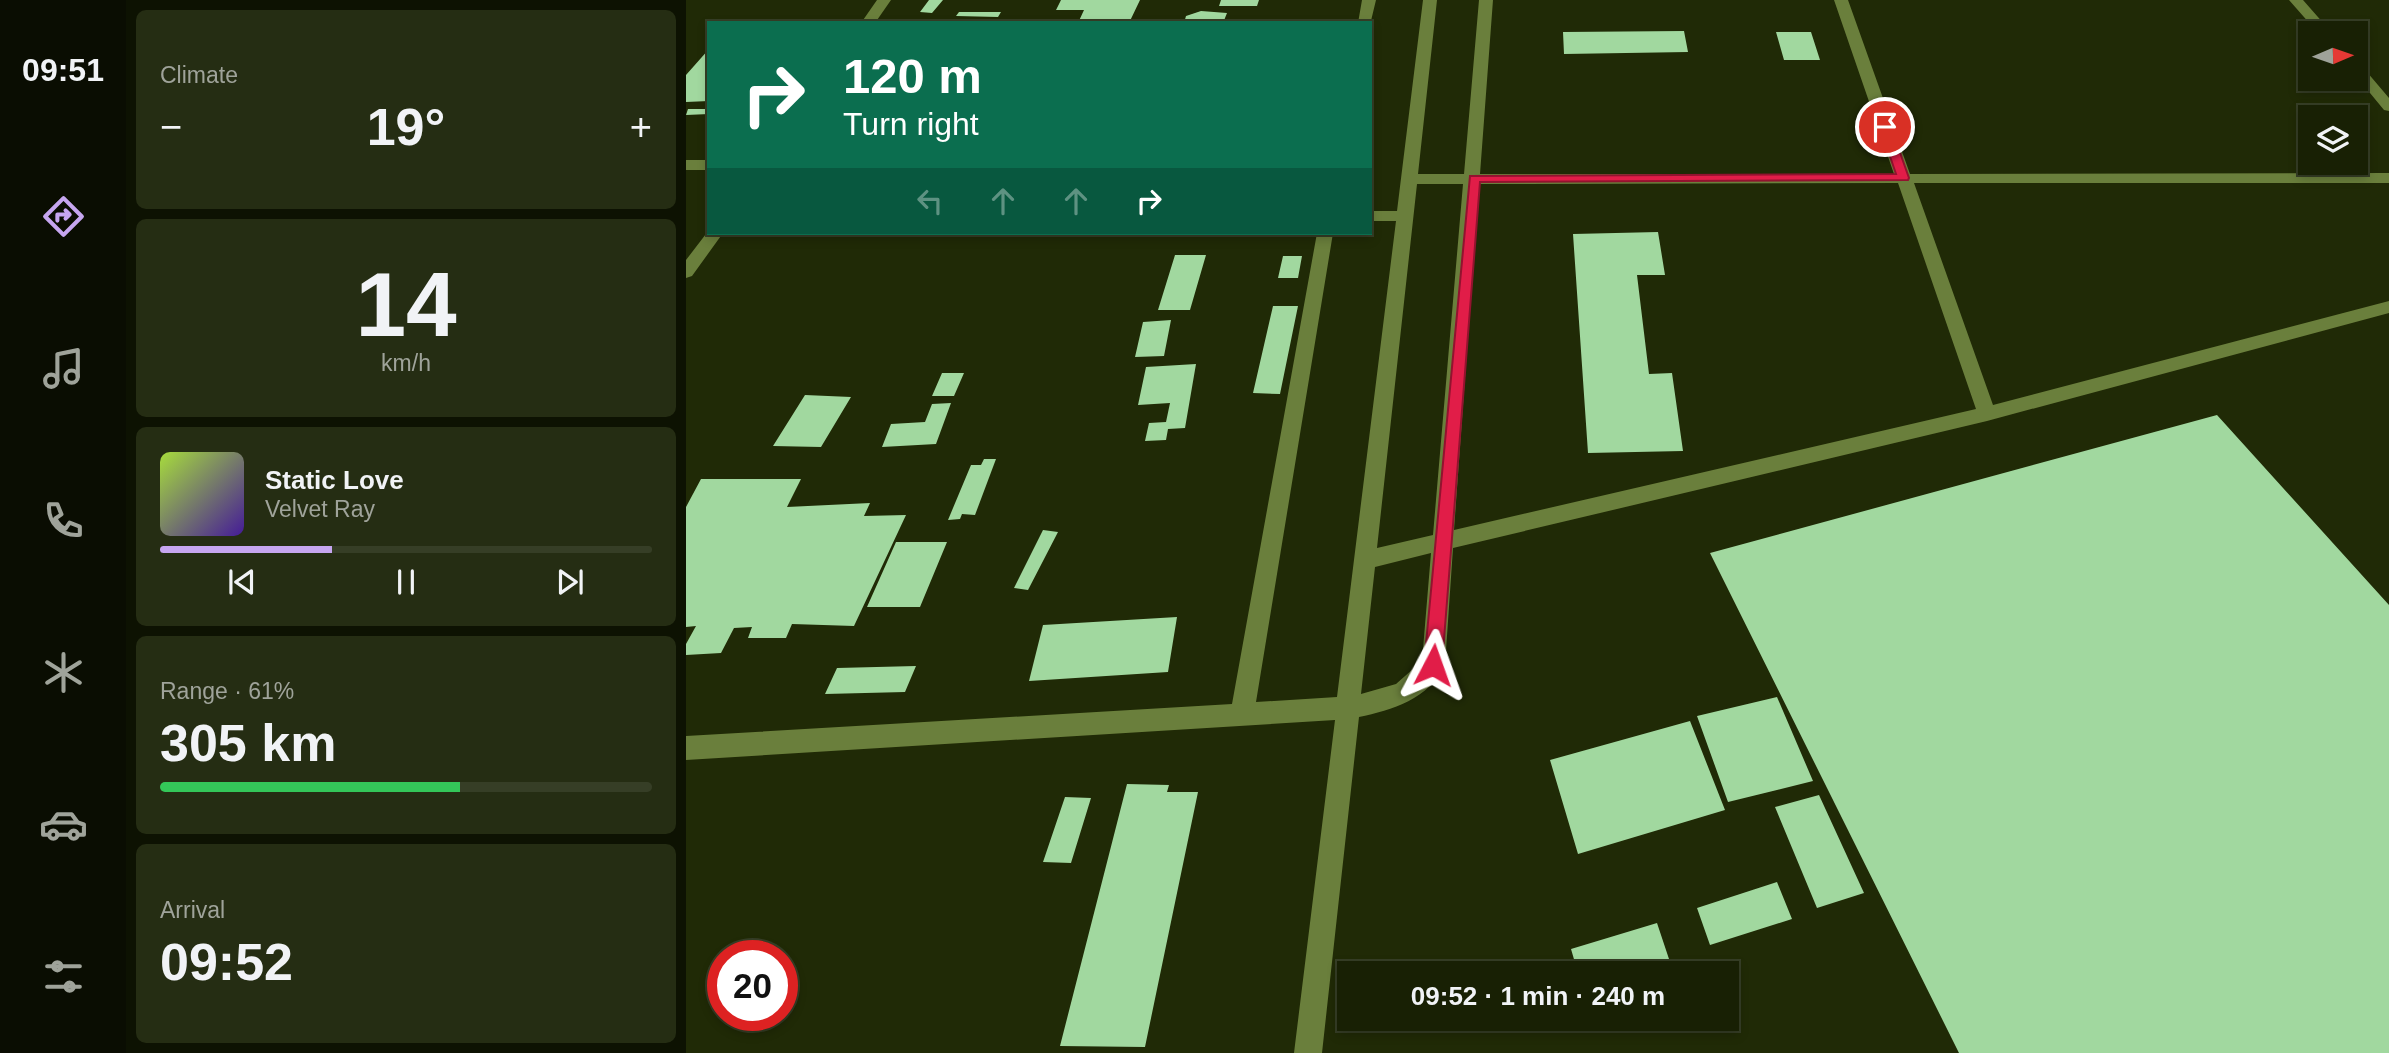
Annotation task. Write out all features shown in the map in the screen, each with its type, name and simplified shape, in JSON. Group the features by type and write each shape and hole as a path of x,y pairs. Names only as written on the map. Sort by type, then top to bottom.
{"street":[{"path":"869,21 884,0"},
{"path":"1365,21 1369,0"},
{"path":"1308,1053 1430,0"},
{"path":"686,748 1348,708 1395,699 1419,682 1433,665 1474,179 1486,0"},
{"path":"1841,0 1987,414"},
{"path":"2296,0 2314,21"},
{"path":"2368,82 2389,107"},
{"path":"686,165 707,165"},
{"path":"1409,179 2389,178"},
{"path":"1372,216 1405,216"},
{"path":"686,272 714,235"},
{"path":"1242,714 1325,235"},
{"path":"1365,560 1987,414 2389,307"}],"building":[{"path":"929,0 943,0 932,13 920,12"},
{"path":"1061,0 1140,0 1130,21 1079,21 1084,10 1056,10"},
{"path":"1221,0 1259,0 1257,6 1219,6"},
{"path":"1201,11 1227,13 1224,21 1185,21 1186,16"},
{"path":"959,12 1001,12 998,17 956,16"},
{"path":"1684,31 1688,52 1564,54 1563,32"},
{"path":"1776,32 1811,32 1820,60 1784,60"},
{"path":"707,51 707,101 686,102 686,75"},
{"path":"688,109 707,109 707,114 686,115"},
{"path":"1658,232 1665,275 1637,275 1649,374 1672,373 1683,451 1588,453 1573,234"},
{"path":"1175,255 1206,255 1190,310 1158,310"},
{"path":"1283,256 1302,256 1298,278 1278,278"},
{"path":"1273,306 1298,306 1280,394 1253,393"},
{"path":"1171,320 1164,356 1135,357 1143,322"},
{"path":"1196,364 1185,428 1168,429 1166,440 1145,441 1149,423 1166,422 1170,403 1138,405 1146,367"},
{"path":"942,373 964,373 954,396 932,396"},
{"path":"805,395 851,397 821,447 773,446"},
{"path":"951,403 936,444 882,447 891,424 925,422 932,404"},
{"path":"2217,415 2389,605 2389,1053 1959,1053 1710,553"},
{"path":"984,459 996,459 975,515 962,514 960,519 948,520 971,465 981,465"},
{"path":"701,479 801,479 787,507 870,503 864,516 906,515 854,626 792,624 786,638 748,638 752,627 734,628 721,653 686,655 686,644 696,626 686,627 686,507"},
{"path":"1043,530 1058,532 1028,590 1014,588"},
{"path":"896,542 947,542 920,607 867,607"},
{"path":"1177,617 1168,672 1029,681 1043,625"},
{"path":"916,666 905,692 825,694 837,668"},
{"path":"1777,697 1813,781 1728,802 1697,716"},
{"path":"1690,721 1725,810 1578,854 1550,760"},
{"path":"1127,784 1169,785 1167,792 1198,792 1145,1047 1060,1046"},
{"path":"1819,795 1864,893 1817,908 1775,807"},
{"path":"1065,797 1091,798 1071,863 1043,862"},
{"path":"1777,882 1792,919 1710,945 1697,908"},
{"path":"1657,923 1669,959 1574,961 1571,949"}],"route":[{"path":"1433,665 1474,179 1903,178 1885,127"}]}
